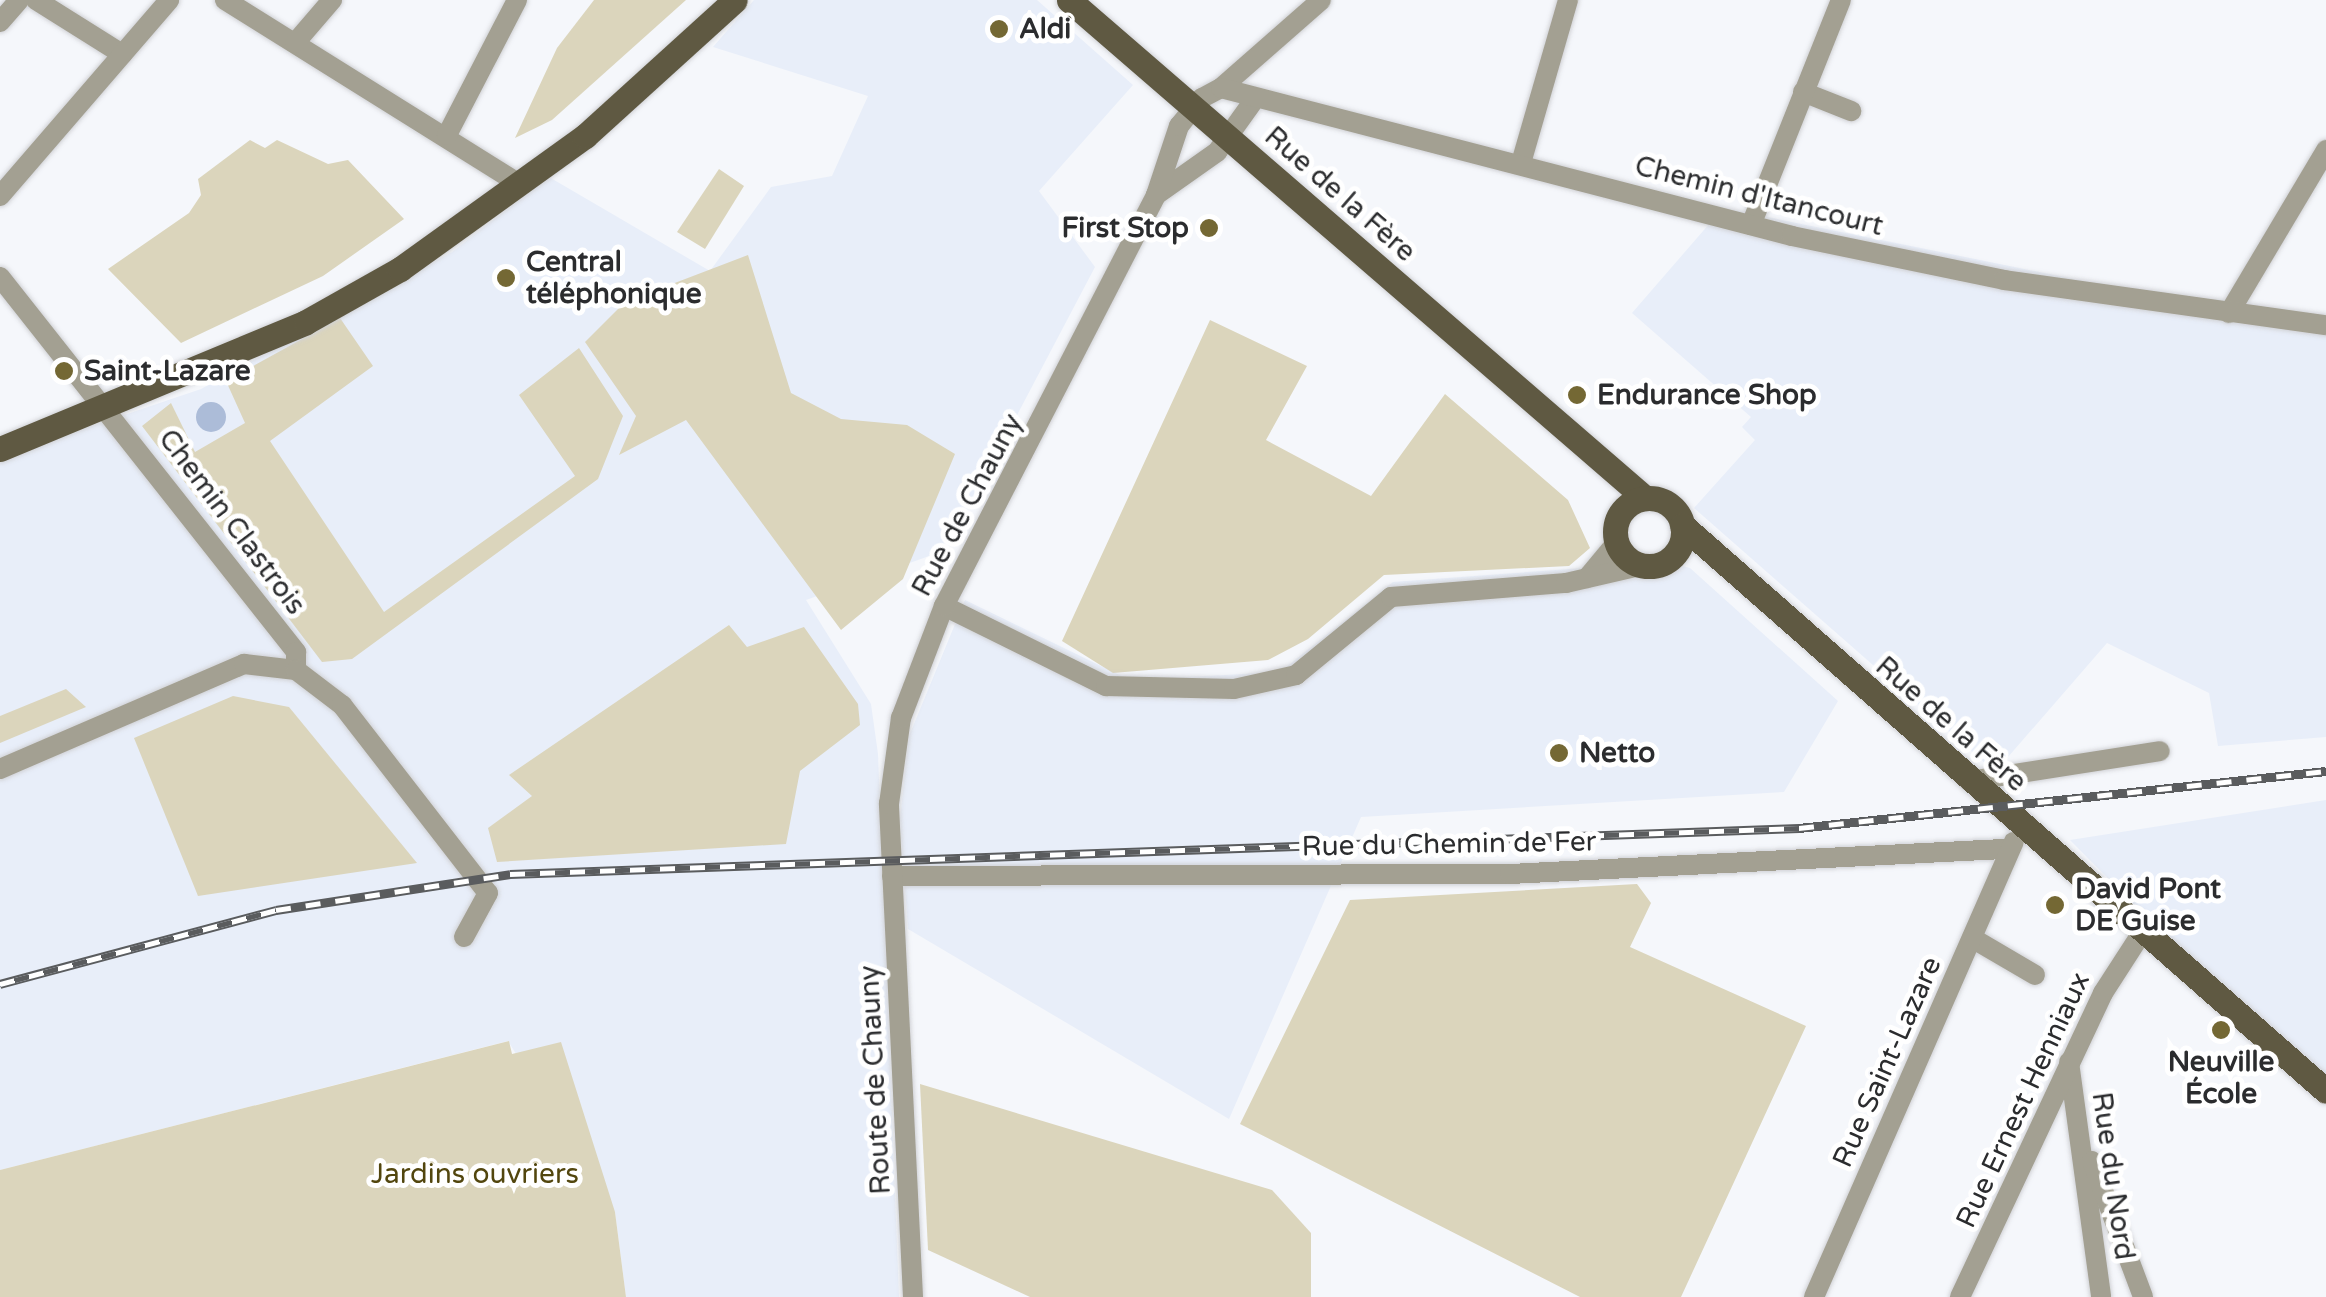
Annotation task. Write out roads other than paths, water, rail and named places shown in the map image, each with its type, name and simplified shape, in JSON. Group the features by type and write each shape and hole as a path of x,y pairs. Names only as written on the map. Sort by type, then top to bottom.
{"main road":[{"path":"0,449 112,407 306,322 521,185 735,0"},
{"name":"Rue de la Fère","path":"1070,0 1645,498"},
{"name":"Rue de la Fère","path":"1571,434 1605,472 1621,514"},
{"path":"1645,498 1665,502 1682,525 1674,554 1644,565 1617,542 1621,514 1645,498"},
{"name":"Rue de la Fère","path":"1682,525 1732,576 2326,1092"},
{"name":"Rue de la Fère","path":"1674,554 1732,576"}],"street":[{"path":"0,22 19,0"},
{"path":"36,0 122,54"},
{"path":"0,196 169,0"},
{"path":"225,0 521,185"},
{"path":"295,43 332,0"},
{"path":"446,135 517,0"},
{"path":"1193,107 1221,88 1321,0"},
{"path":"1521,163 1568,0"},
{"path":"1751,225 1841,0"},
{"name":"Chemin d'Itancourt","path":"1221,88 1252,103 1521,163 1751,225 2004,280 2326,325"},
{"path":"1803,92 1852,111"},
{"path":"1231,139 1252,103"},
{"name":"Rue de Chauny","path":"891,867 895,744 944,606 1156,194 1193,107"},
{"name":"Rue de Chauny","path":"1156,194 1231,139"},
{"path":"2229,313 2326,150"},
{"name":"Chemin Clastrois","path":"0,277 112,407 296,652 296,670 342,705 488,892 464,937"},
{"path":"1588,578 1617,542"},
{"path":"944,606 1106,686 1234,689 1296,675 1391,596 1588,578 1644,565"},
{"path":"0,769 244,664 296,670"},
{"path":"1969,781 2160,751"},
{"path":"2007,848 2032,836"},
{"name":"Rue du Chemin de Fer","path":"891,867 1510,874 2007,848"},
{"name":"Rue Saint-Lazare","path":"1814,1297 1972,938 2007,848"},
{"name":"Route de Chauny","path":"891,867 913,1297"},
{"name":"Rue Ernest Henniaux","path":"1960,1297 2069,1062 2142,932"},
{"path":"1972,938 2035,975"},
{"name":"Rue du Nord","path":"2069,1062 2088,1156 2101,1297"},
{"path":"2088,1156 2143,1297"}],"water":[{"path":"211,402 222,406 226,417 222,428 211,432 200,428 196,417 200,406"}],"railway":[{"path":"0,984 276,910 510,874 1799,828 2326,771"}],"place":[{"name":"Aldi","path":"999,29"},
{"name":"First Stop","path":"1209,228"},
{"name":"Central téléphonique","path":"506,278"},
{"name":"Saint-Lazare","path":"64,371"},
{"name":"Endurance Shop","path":"1577,395"},
{"name":"Netto","path":"1559,753"},
{"name":"David Pont DE Guise","path":"2055,905"},
{"name":"Neuville École","path":"2221,1030"}],"park label":[{"name":"Jardins ouvriers","path":"475,1174"}]}
